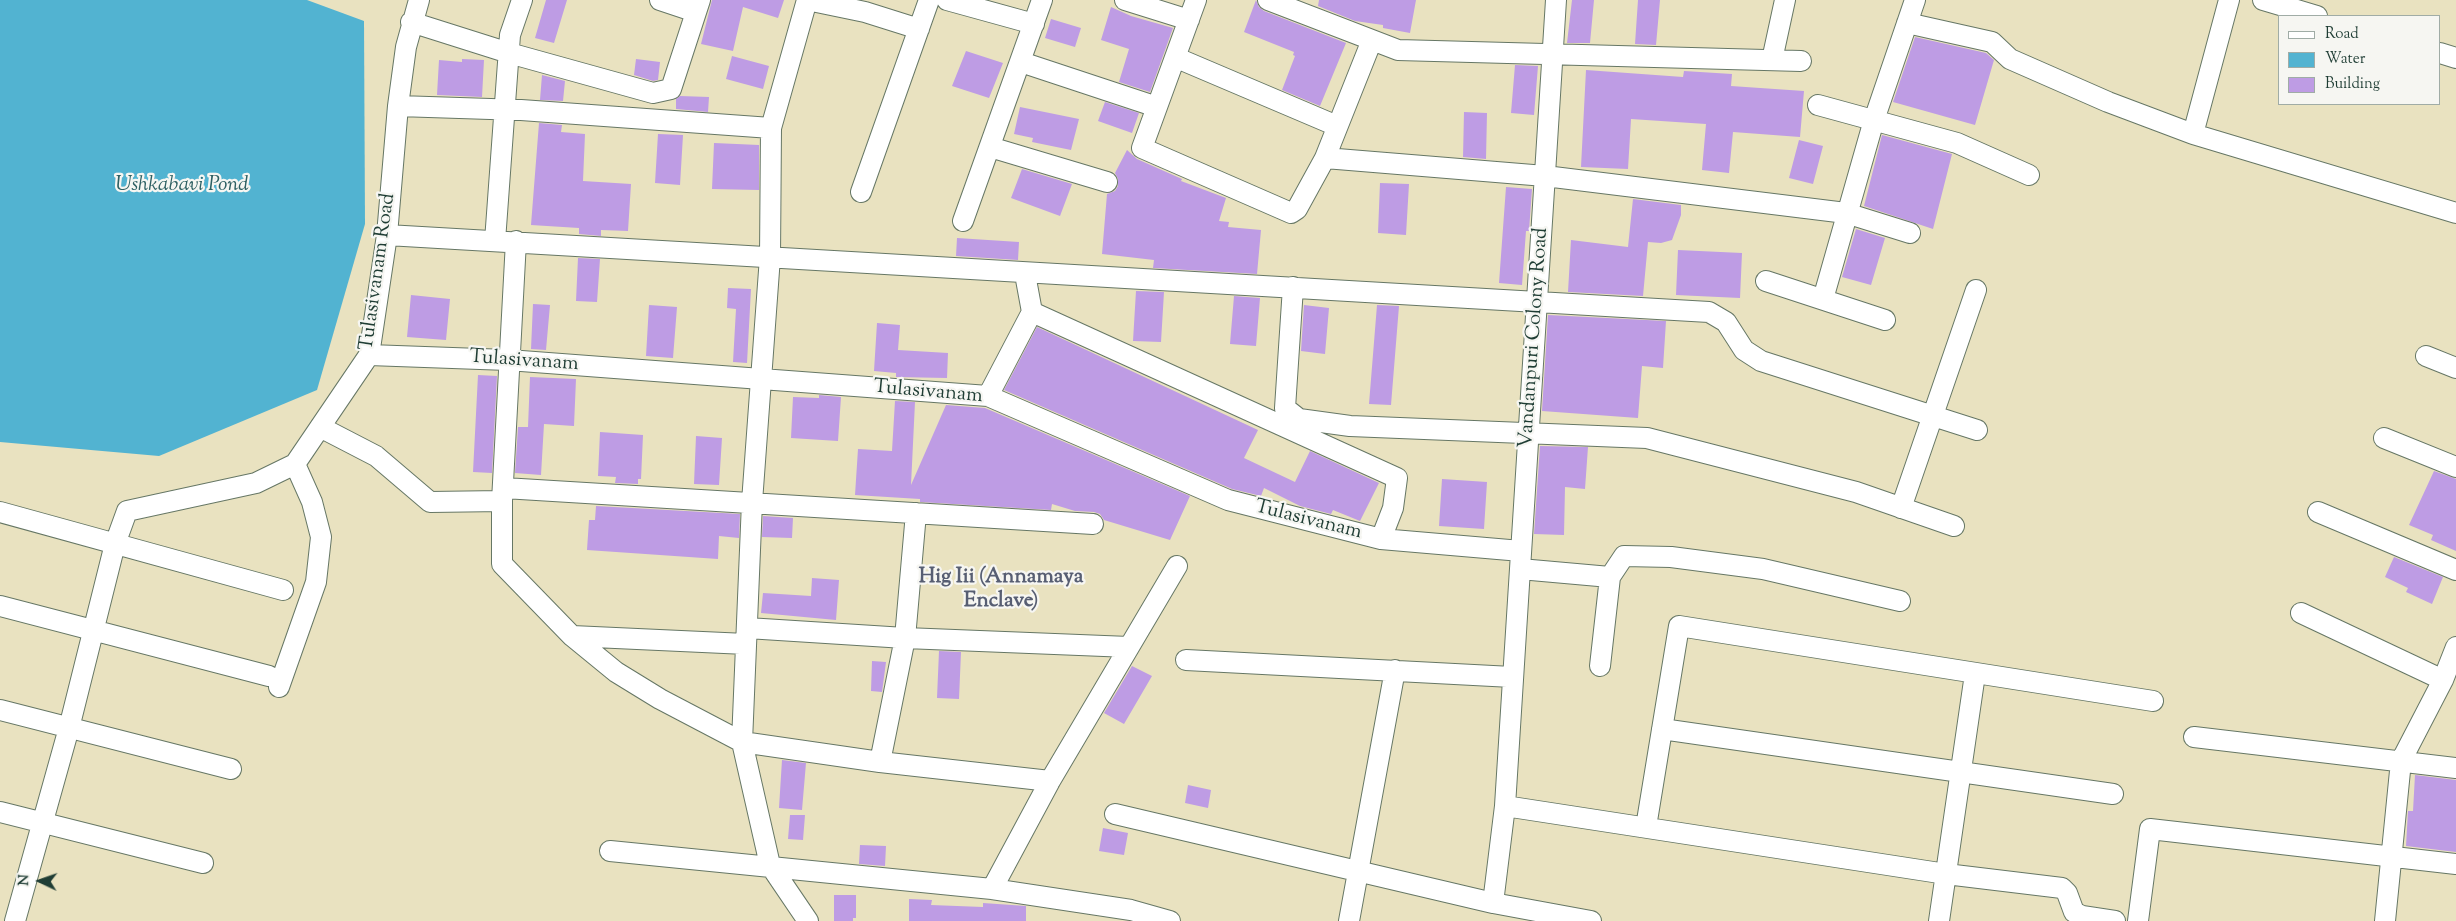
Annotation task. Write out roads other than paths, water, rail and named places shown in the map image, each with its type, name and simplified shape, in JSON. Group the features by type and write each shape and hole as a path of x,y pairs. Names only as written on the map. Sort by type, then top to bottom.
{"street":[{"name":"Tulasivanam Road","path":"115,544 127,510 256,483 295,464 369,355 387,235 398,106 406,46 411,22 419,0"},
{"path":"496,241 510,35 522,0"},
{"path":"411,22 509,53 653,93 671,89 698,6 660,0"},
{"path":"808,921 770,865 742,742 752,502 770,257 771,128 807,0 864,12 919,30"},
{"path":"861,192 929,0"},
{"path":"947,0 1034,24"},
{"path":"963,221 1042,0"},
{"path":"1125,0 1190,20"},
{"path":"1196,0 1177,58 1142,146 1144,150 1291,213 1297,209 1324,158 1372,40"},
{"path":"1268,0 1398,50 1801,61"},
{"name":"Vandanpuri Colony Road","path":"1493,903 1505,806 1556,0"},
{"path":"1772,60 1785,0"},
{"path":"1823,299 1846,212 1874,120 1915,0"},
{"path":"2193,134 2229,0"},
{"path":"2263,0 2314,15"},
{"path":"1906,23 1992,42 2010,58 2108,102 2193,134 2456,213"},
{"path":"2441,53 2456,58"},
{"path":"1177,58 1337,126"},
{"path":"1021,62 1157,107"},
{"path":"1818,105 1957,143 2029,175"},
{"path":"398,106 505,110 771,128"},
{"path":"990,147 1107,182"},
{"path":"1324,158 1545,176 1846,212 1910,234"},
{"path":"387,235 516,241 1025,274 1293,287 1709,312 1726,322 1744,350 1761,361 1977,430"},
{"path":"516,241 508,360 502,564 572,636 616,672 652,695 742,742 880,762 1050,780"},
{"path":"988,396 1032,312 1025,274"},
{"path":"1766,280 1885,320"},
{"path":"1293,287 1285,408 1299,419 1350,426 1647,438 1856,492 1954,526"},
{"path":"1902,508 1976,290"},
{"path":"1032,312 1397,478 1397,490 1393,508 1381,540"},
{"name":"Tulasivanam","path":"369,355 508,360 988,396 1228,500 1381,540 1520,560 1610,577"},
{"path":"2426,356 2456,368"},
{"path":"320,427 376,456 430,502 503,494 752,502 1093,524"},
{"path":"2384,438 2456,467"},
{"path":"0,606 274,681 316,582 321,537 312,502 295,464"},
{"path":"0,512 283,590"},
{"path":"2318,512 2456,570"},
{"path":"880,762 905,638 916,513"},
{"path":"15,918 69,728 115,544"},
{"path":"1600,666 1610,577 1624,556 1671,557 1689,561 1763,569 1900,602"},
{"path":"992,889 1050,780 1177,566"},
{"path":"2301,613 2443,680"},
{"path":"1646,827 1679,626 2153,701"},
{"path":"572,636 905,638 1129,647"},
{"path":"2385,921 2393,858 2401,761 2443,680 2456,647"},
{"path":"1186,660 1512,676"},
{"path":"1349,921 1395,670"},
{"path":"1940,921 1975,674"},
{"path":"0,710 231,770"},
{"path":"1662,729 2113,794"},
{"path":"2194,737 2456,768"},
{"path":"1505,806 1946,874 2062,888 2067,893 2074,912 2082,916 2115,921"},
{"path":"0,812 203,863"},
{"path":"1115,814 1358,873 1493,903 1590,921"},
{"path":"2138,921 2150,829 2456,864"},
{"path":"610,851 770,865 992,889 1131,910 1170,921"}],"water":[{"name":"Ushkabavi Pond","path":"0,0 307,0 364,21 365,224 317,390 159,456 0,442"}],"district":[{"name":"Hig Iii (Annamaya Enclave)","path":"1001,590"}]}
